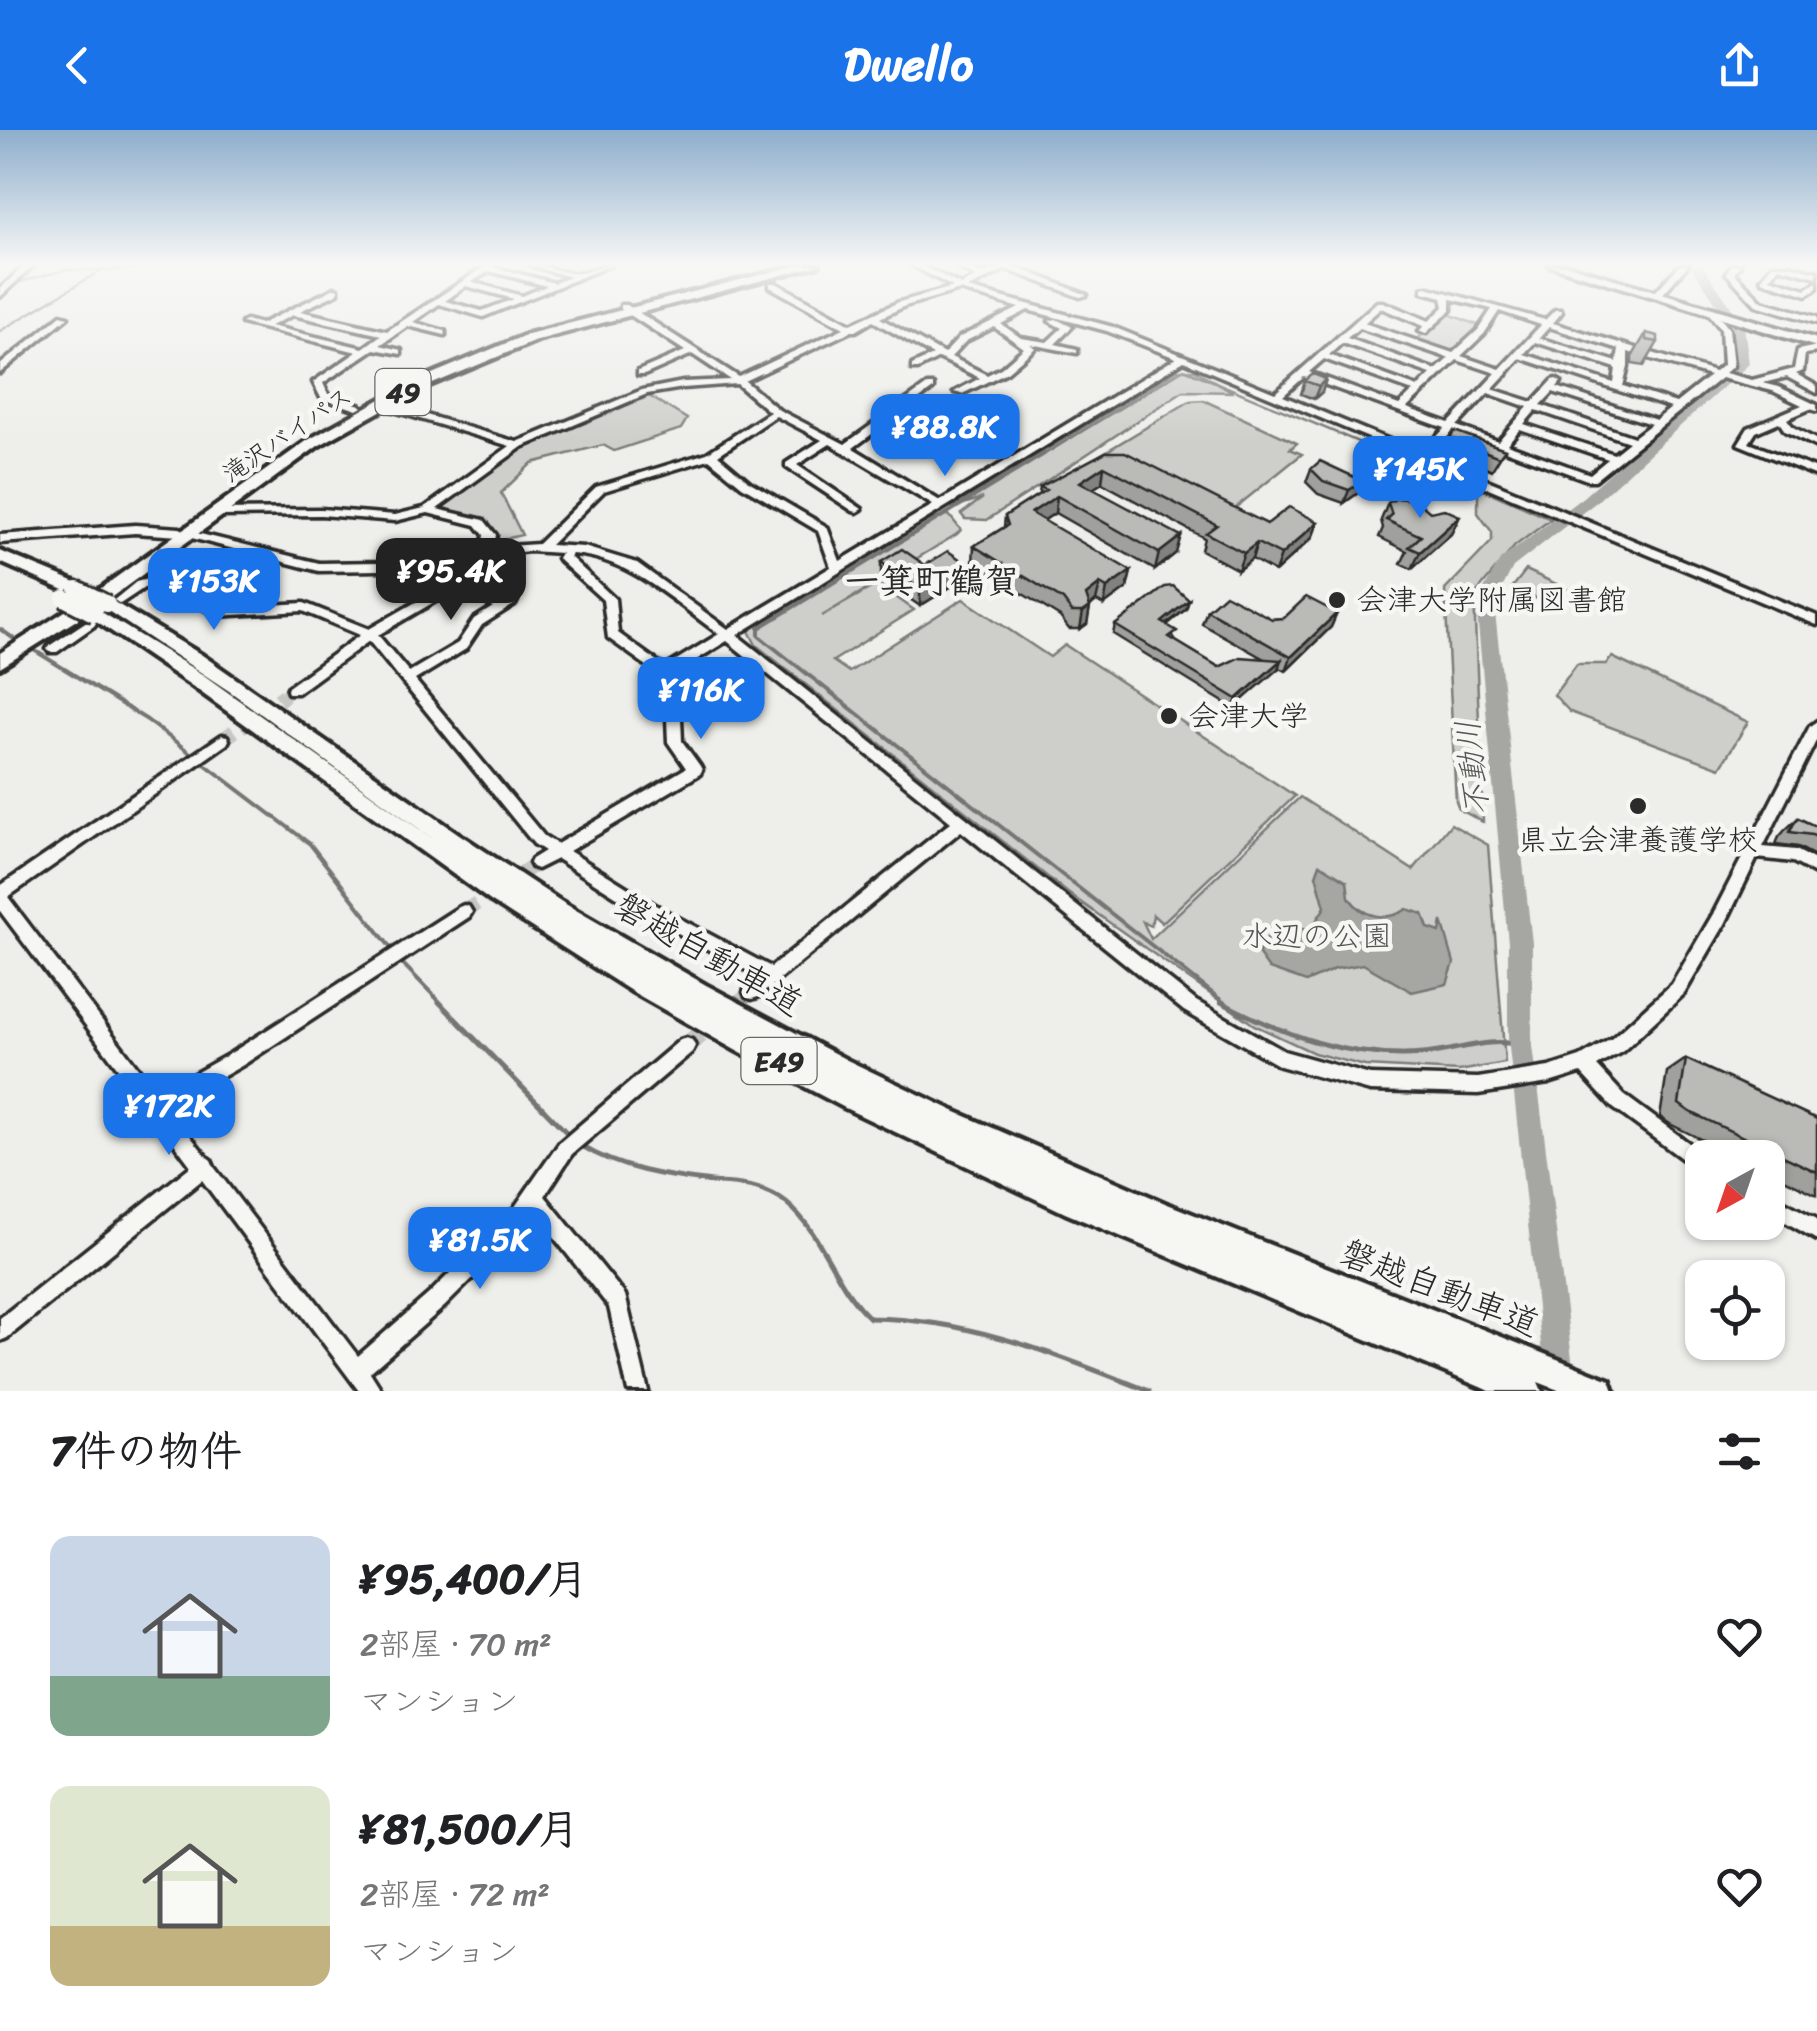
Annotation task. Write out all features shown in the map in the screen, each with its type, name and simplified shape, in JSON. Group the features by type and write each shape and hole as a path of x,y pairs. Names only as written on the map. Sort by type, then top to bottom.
{"highway":[{"name":"滝沢バイパス","path":"0,662 49,640 296,443 357,406 479,352 575,324"},
{"name":"滝沢バイパス","path":"180,533 313,443 385,401 498,350 580,324"},
{"path":"1762,324 1817,343"},
{"name":"磐越自動車道","path":"0,556 103,610 505,900 726,1032 869,1107 1058,1195 1527,1376 1593,1389"},
{"name":"磐越自動車道","path":"0,570 71,593"}],"main road":[{"path":"0,540 136,529 180,533"}],"street":[{"path":"0,370 56,324"},
{"path":"249,324 398,352"},
{"path":"262,327 269,324"},
{"path":"344,324 387,334"},
{"path":"357,406 324,396 317,386 402,324"},
{"path":"411,324 442,334"},
{"path":"649,324 739,381 776,412 846,448 940,506"},
{"path":"844,324 853,329"},
{"path":"222,513 321,512 395,518 428,510 518,445 645,392 739,381 865,324"},
{"path":"885,324 987,378"},
{"path":"1050,344 1068,327 1060,324"},
{"path":"1083,324 1183,358 1817,621"},
{"path":"1400,409 1488,324"},
{"path":"1424,456 1548,324 1813,400"},
{"path":"1303,373 1592,478 1722,376 1728,366 1728,345 1722,324"},
{"path":"916,366 942,356 962,339 997,325 1030,345 1028,351 987,378 957,388 974,372"},
{"path":"1276,396 1360,325 1504,374"},
{"path":"1411,342 1430,325"},
{"path":"1024,340 1074,352"},
{"path":"1343,340 1436,373"},
{"path":"1536,340 1622,367"},
{"path":"1748,382 1800,369 1801,352 1817,343"},
{"path":"1618,388 1624,348"},
{"path":"642,373 692,352"},
{"path":"1324,356 1418,390"},
{"path":"1522,356 1681,408"},
{"path":"537,863 694,774 675,742 674,718 666,705 661,681 665,674 1183,358"},
{"path":"1500,446 1566,370"},
{"path":"1787,373 1813,400"},
{"path":"846,448 930,387"},
{"path":"1551,388 1660,424"},
{"path":"1488,390 1638,442"},
{"path":"1813,400 1747,434 1743,444 1815,469"},
{"path":"390,407 518,445"},
{"path":"542,547 600,489 710,455 776,412"},
{"path":"1782,418 1793,432 1817,444"},
{"path":"1519,425 1616,458"},
{"path":"829,440 790,465 858,509"},
{"path":"710,455 746,484 823,529 837,568"},
{"path":"293,690 370,634 485,566 490,535 480,522 428,510"},
{"path":"180,533 292,563 335,568 542,547 569,549 633,566 727,634 1190,1006 1259,1048 1304,1067 1370,1083 1449,1087 1549,1075 1584,1064 1617,1044 1678,990 1755,852 1817,726"},
{"path":"569,549 564,558 609,599 612,635 665,674"},
{"path":"49,640 146,582 162,578 216,612 304,607 370,634 538,840 657,914 771,975"},
{"path":"409,678 462,646 478,622 506,604 464,580"},
{"path":"222,740 0,896 372,1391"},
{"path":"752,992 962,822"},
{"path":"1755,852 1796,856 1817,869"},
{"path":"158,1104 464,912"},
{"path":"357,1370 437,1300 534,1197 586,1129 686,1046"},
{"path":"1584,1064 1618,1102 1685,1151"},
{"path":"0,1331 205,1166"},
{"path":"534,1197 618,1302 638,1391"},
{"path":"1785,1212 1817,1230"}],"green space":[{"path":"1434,324 1483,327 1452,355 1414,342"},
{"path":"1178,370 1195,370 1233,392 1183,391 987,520 965,519 961,514 983,498 951,508"},
{"path":"649,396 687,419 681,429 614,451 603,445 532,463 501,493 522,535 496,541 486,521 439,509 451,496 521,449"},
{"path":"1203,400 1297,443 1290,449 1302,454 1225,516 1102,454 1190,401"},
{"path":"1424,464 1551,519 1515,546 1474,596 1483,822 1459,809 1456,802 1445,590 1492,541 1492,532 1478,513 1478,492"},
{"name":"水辺の公園","path":"949,515 961,530 957,534 822,616 878,584 914,610 833,661 849,672 963,599 1050,657 1065,645 1295,796 1162,923 1153,915 1151,926 1143,922 1151,939 1300,797 1413,870 1451,824 1488,845 1505,1063 1459,1071 1365,1066 1314,1053 1254,1025 1069,894 756,645 749,631 789,603 909,530"},
{"path":"1526,570 1567,589 1552,605 1512,588"},
{"path":"1612,657 1748,722 1720,768 1570,712 1554,695 1577,664 1606,664"}],"shaded area":[{"path":"1320,864 1347,881 1349,897 1361,910 1375,916 1391,916 1407,909 1423,914 1428,928 1440,932 1442,921 1454,963 1447,984 1412,992 1363,964 1335,969 1306,982 1269,969 1259,955 1260,943 1284,927 1311,929 1325,907 1316,875"}],"building":[{"path":"1646,333 1658,336 1658,342 1646,340"},
{"path":"1313,374 1326,379 1319,386 1305,381"},
{"path":"1454,431 1505,449 1499,457 1451,438"},
{"path":"1106,452 1125,452 1267,524 1289,507 1318,522 1281,555 1257,543 1244,553 1206,533 1217,525 1104,466 1080,482 1181,536 1159,553 1057,496 1031,513 1131,571 1107,588 1100,584 1086,595 1090,607 1072,612 1063,600 974,546 1008,525 1005,516 1046,490 1040,487"},
{"path":"1320,461 1363,481 1349,490 1323,481 1311,469"},
{"path":"1397,498 1416,500 1430,512 1444,509 1460,516 1420,552 1409,547 1421,536 1386,520 1392,515 1388,503"},
{"path":"902,549 925,565 948,551 964,562 920,589 881,562"},
{"path":"1173,586 1189,600 1162,622 1177,631 1169,637 1219,667 1240,657 1281,660 1237,699 1115,625 1165,587"},
{"path":"1225,594 1272,619 1284,618 1306,597 1337,613 1291,657 1207,610"},
{"path":"1798,818 1817,827 1817,837 1790,832"},
{"path":"1686,1059 1817,1119 1817,1172 1785,1157 1785,1140 1749,1140 1679,1104"}],"waterway":[{"path":"0,331 12,324"},
{"name":"不動川","path":"1561,1391 1520,1038 1520,943 1485,604 1506,564 1589,500 1742,364 1737,324"},
{"path":"1040,457 1184,369 1394,457"},
{"path":"1044,454 759,628 759,636 1226,1004"},
{"path":"1388,454 1395,457"},
{"path":"0,629 20,643"},
{"path":"29,647 147,720 310,844 394,952"},
{"path":"399,960 442,1004"},
{"path":"439,1002 570,1136"},
{"path":"1221,1002 1294,1035 1370,1053 1423,1054 1497,1043 1523,1046"},
{"path":"580,1145 644,1171 754,1187 778,1197 805,1223 846,1289 870,1318 979,1332 1047,1352 1149,1391"}],"tunnel":[{"path":"282,698 293,690"},
{"path":"222,740 285,695"},
{"path":"464,912 537,863"},
{"path":"737,1004 752,992"},
{"path":"686,1046 740,1002"}],"place":[{"name":"会津大学附属図書館","path":"1337,600"},
{"name":"会津大学","path":"1169,716"},
{"name":"県立会津養護学校","path":"1638,806"}],"district":[{"name":"一箕町鶴賀","path":"932,581"}]}
